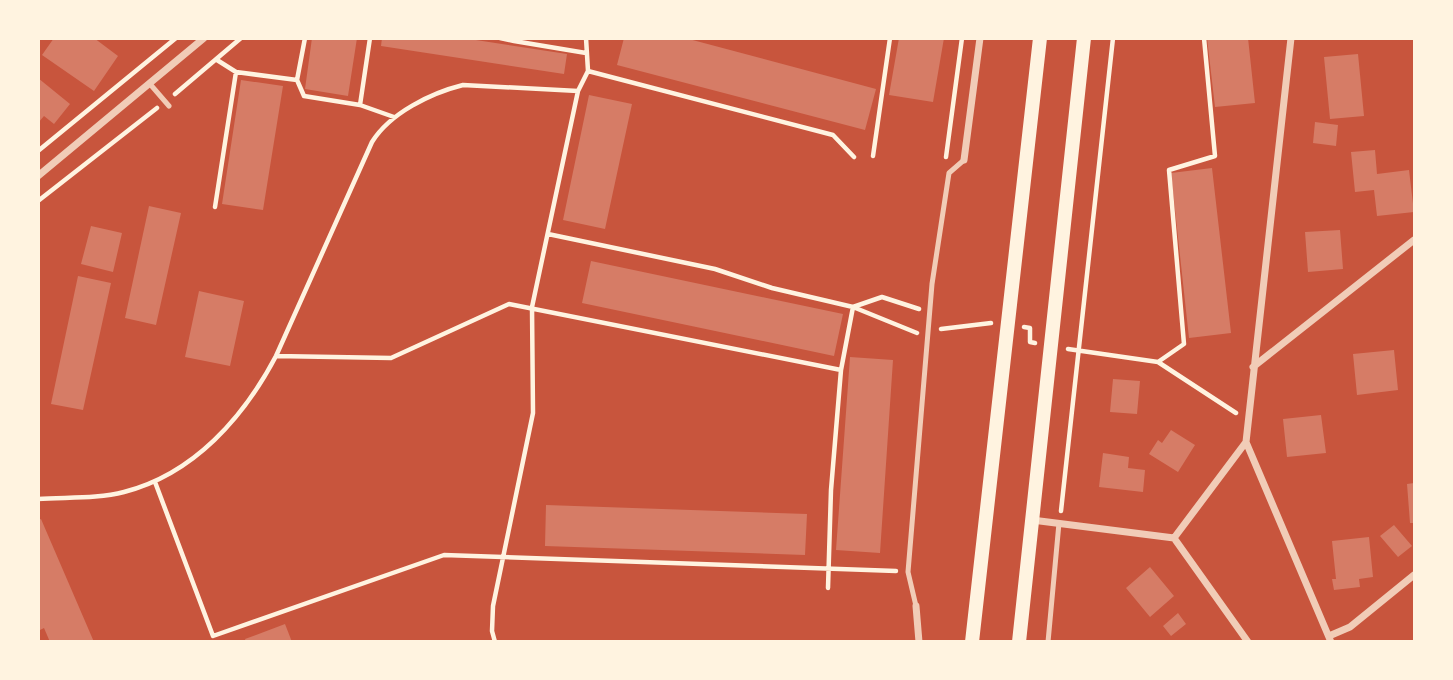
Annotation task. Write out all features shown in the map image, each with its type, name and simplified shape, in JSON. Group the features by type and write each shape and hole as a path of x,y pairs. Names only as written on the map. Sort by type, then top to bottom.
{"main road":[{"path":"972,642 1040,38"},
{"path":"1019,642 1084,38"}],"street":[{"path":"38,176 204,38"},
{"path":"964,160 980,38"},
{"path":"1291,38 1246,442 1330,639 1350,627 1415,575"},
{"path":"1254,368 1415,240"},
{"path":"1174,538 1246,442"},
{"path":"1032,520 1174,538 1248,642"},
{"path":"916,606 919,642"}],"lane":[{"path":"150,83 167,104"},
{"path":"916,606 908,572 930,312 950,173 964,160"},
{"path":"1048,642 1059,523"}],"path":[{"path":"38,151 176,38"},
{"path":"38,201 167,104 241,38"},
{"path":"305,38 297,80 304,96 360,105 395,117"},
{"path":"360,105 370,38"},
{"path":"500,38 587,53"},
{"path":"495,642 492,631 493,606 533,413 532,307 578,90 588,71 586,38"},
{"path":"873,156 890,38"},
{"path":"946,158 962,38"},
{"path":"1059,523 1113,38"},
{"path":"1158,362 1184,344 1169,170 1215,156 1204,38"},
{"path":"217,60 236,72 297,80"},
{"path":"588,71 832,135 854,157"},
{"path":"215,206 236,72"},
{"path":"38,499 122,493 155,482 211,443 235,420 259,387 275,356 372,142 383,125 447,89 463,85 578,90"},
{"path":"548,234 715,269 772,288 853,307 928,338"},
{"path":"853,307 882,298 930,312"},
{"path":"275,356 391,358 509,304 841,370"},
{"path":"828,588 826,569 841,370 853,307"},
{"path":"1079,351 1158,362 1248,421"},
{"path":"155,482 217,642"},
{"path":"213,636 444,555 908,572"}],"building":[{"path":"54,38 94,38 118,56 94,91 42,55"},
{"path":"312,38 357,38 348,96 305,89"},
{"path":"382,38 463,38 567,54 564,74 381,46"},
{"path":"624,38 685,38 876,89 865,130 617,65"},
{"path":"899,38 944,38 933,102 889,95"},
{"path":"1207,38 1248,38 1255,103 1215,107"},
{"path":"1358,54 1364,116 1330,119 1324,57"},
{"path":"38,78 70,104 54,124 44,116 38,123"},
{"path":"241,80 283,86 263,210 222,204"},
{"path":"589,95 632,104 605,229 563,220"},
{"path":"1315,122 1338,125 1336,146 1313,143"},
{"path":"1375,150 1377,174 1409,170 1414,212 1377,216 1374,190 1355,192 1351,152"},
{"path":"1212,168 1231,333 1189,338 1171,173"},
{"path":"149,206 181,213 156,325 125,318"},
{"path":"91,226 122,233 113,272 81,264"},
{"path":"1340,230 1343,269 1308,272 1305,232"},
{"path":"591,261 843,314 834,356 582,303"},
{"path":"78,276 111,283 83,410 51,404"},
{"path":"199,291 244,301 230,366 185,357"},
{"path":"1394,350 1398,390 1357,395 1353,354"},
{"path":"850,357 893,360 880,553 836,550"},
{"path":"1113,379 1140,381 1137,414 1110,412"},
{"path":"1321,415 1326,453 1287,457 1283,419"},
{"path":"1171,430 1195,445 1178,472 1149,454 1158,440 1162,443"},
{"path":"1103,453 1129,457 1128,468 1145,470 1143,492 1099,487"},
{"path":"1414,483 1414,523 1410,523 1407,484"},
{"path":"546,505 807,514 805,555 545,546"},
{"path":"41,519 94,642 50,642 44,628 38,631 38,520"},
{"path":"1394,525 1412,546 1398,557 1380,536"},
{"path":"1369,537 1373,577 1359,579 1360,587 1334,590 1332,579 1336,579 1332,541"},
{"path":"1150,567 1174,596 1150,617 1126,588"},
{"path":"1178,613 1186,624 1171,636 1163,626"},
{"path":"285,624 292,642 246,642 245,639"}]}
